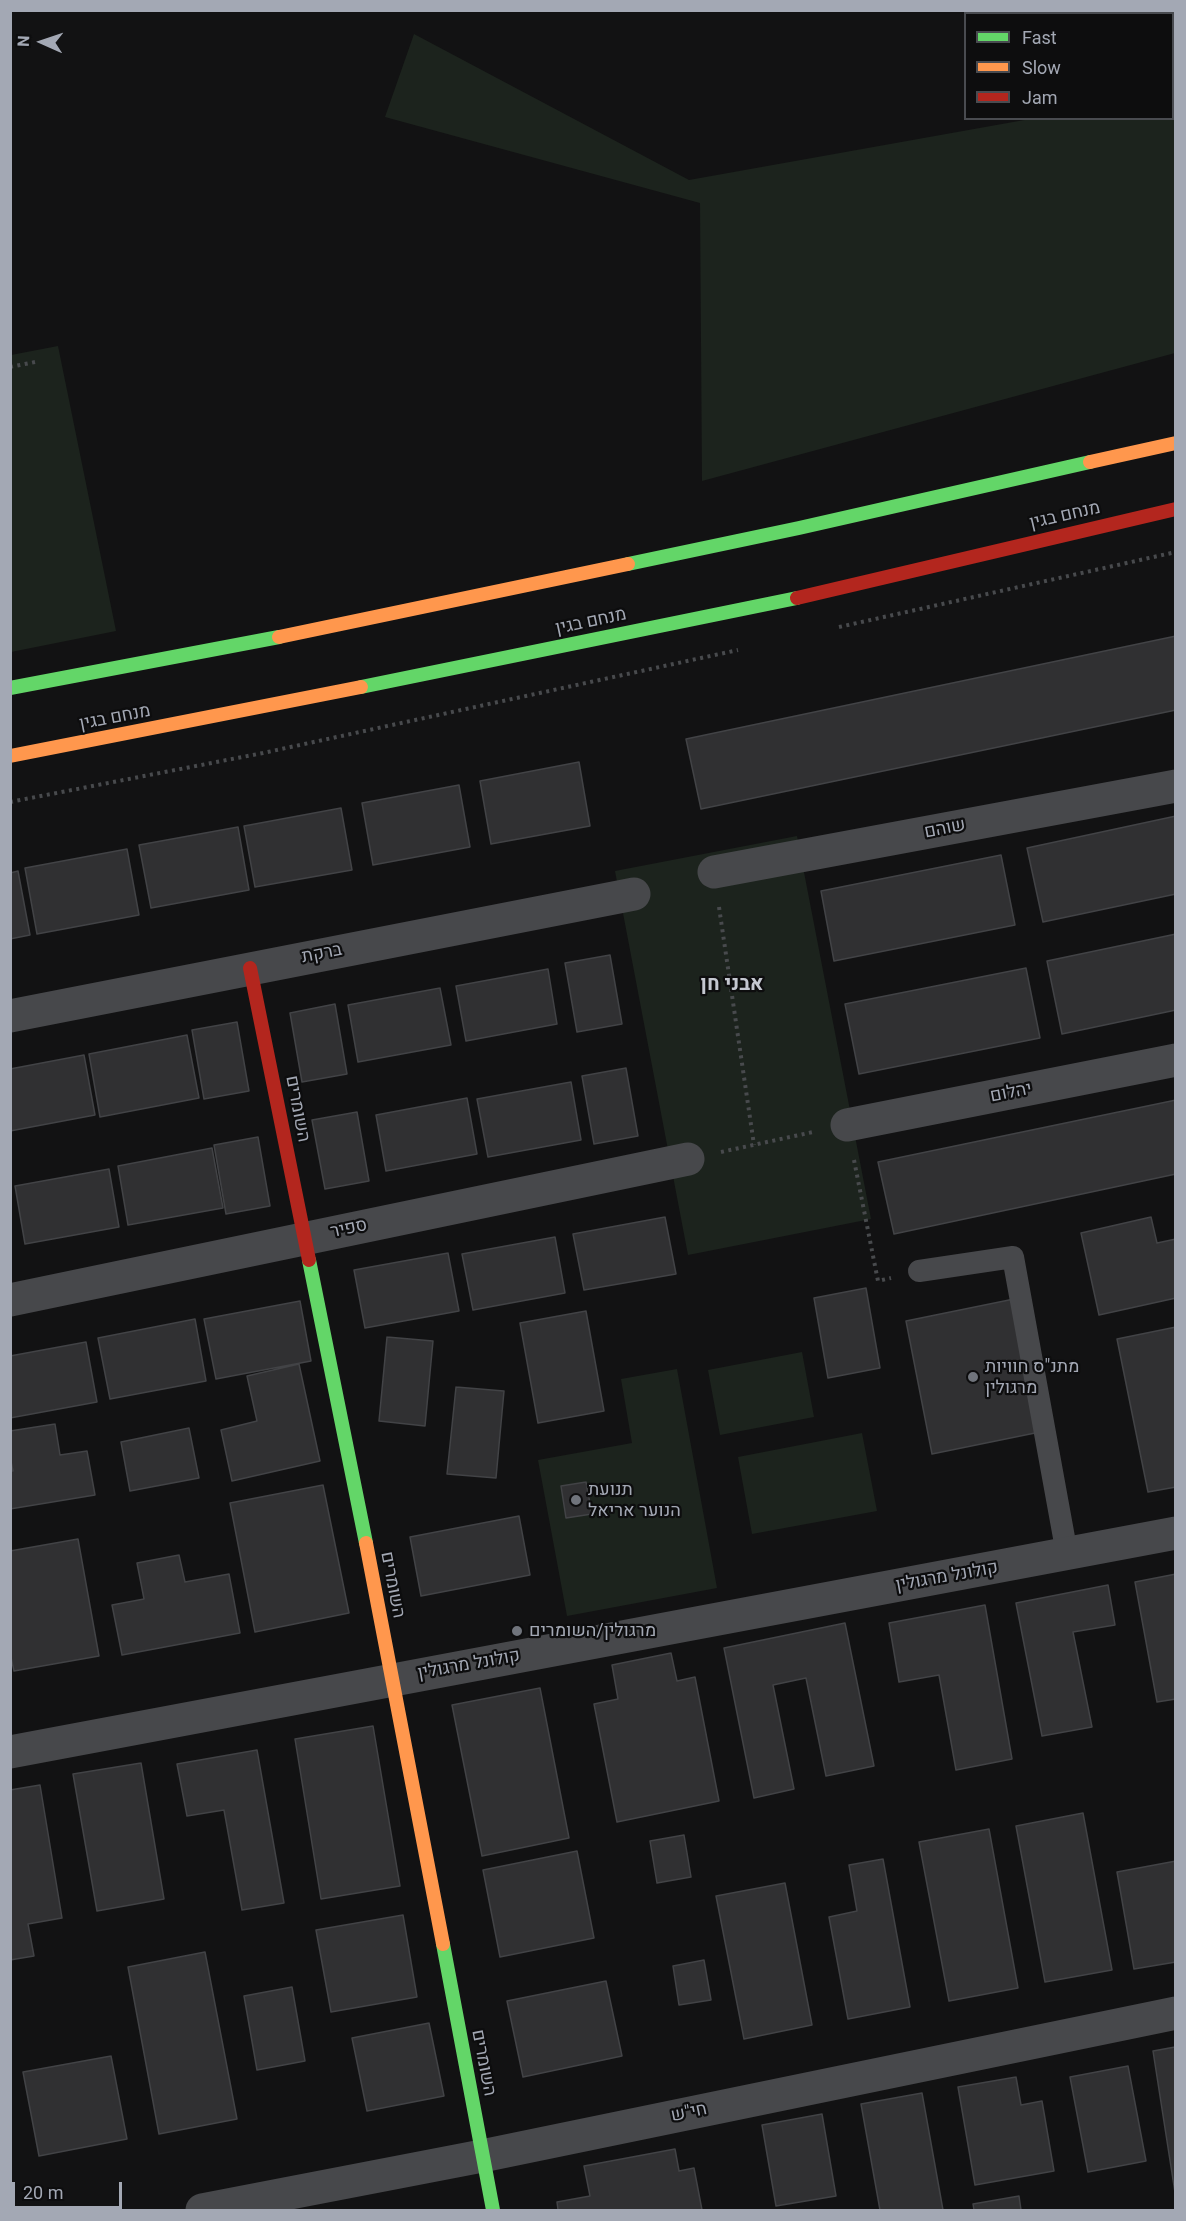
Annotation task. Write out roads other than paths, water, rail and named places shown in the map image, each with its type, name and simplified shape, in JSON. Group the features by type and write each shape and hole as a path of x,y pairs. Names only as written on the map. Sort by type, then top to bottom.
{"main road":[{"path":"10,688 268,639 800,528 1176,443"},
{"name":"מנחם בגין","path":"10,756 439,672 778,602 1176,509"},
{"name":"השומרים","path":"250,968 393,1679 493,2211"}],"street":[{"name":"שוהם","path":"714,872 1176,786"},
{"name":"ברקת","path":"10,1016 634,894"},
{"name":"יהלום","path":"848,1125 1176,1060"},
{"name":"ספיר","path":"10,1300 688,1159"},
{"name":"קולונל מרגולין","path":"10,1752 1176,1533"},
{"name":"חי\"ש","path":"202,2211 482,2156 1176,2013"}],"lane":[{"path":"918,1271 1012,1257 1066,1554"}],"place":[{"name":"מתנ\"ס חוויות מרגולין","path":"973,1377"},
{"name":"תנועת הנוער אריאל","path":"576,1500"},
{"name":"מרגולין/השומרים","path":"517,1631"}],"district":[{"name":"אבני חן","path":"732,985"}]}
